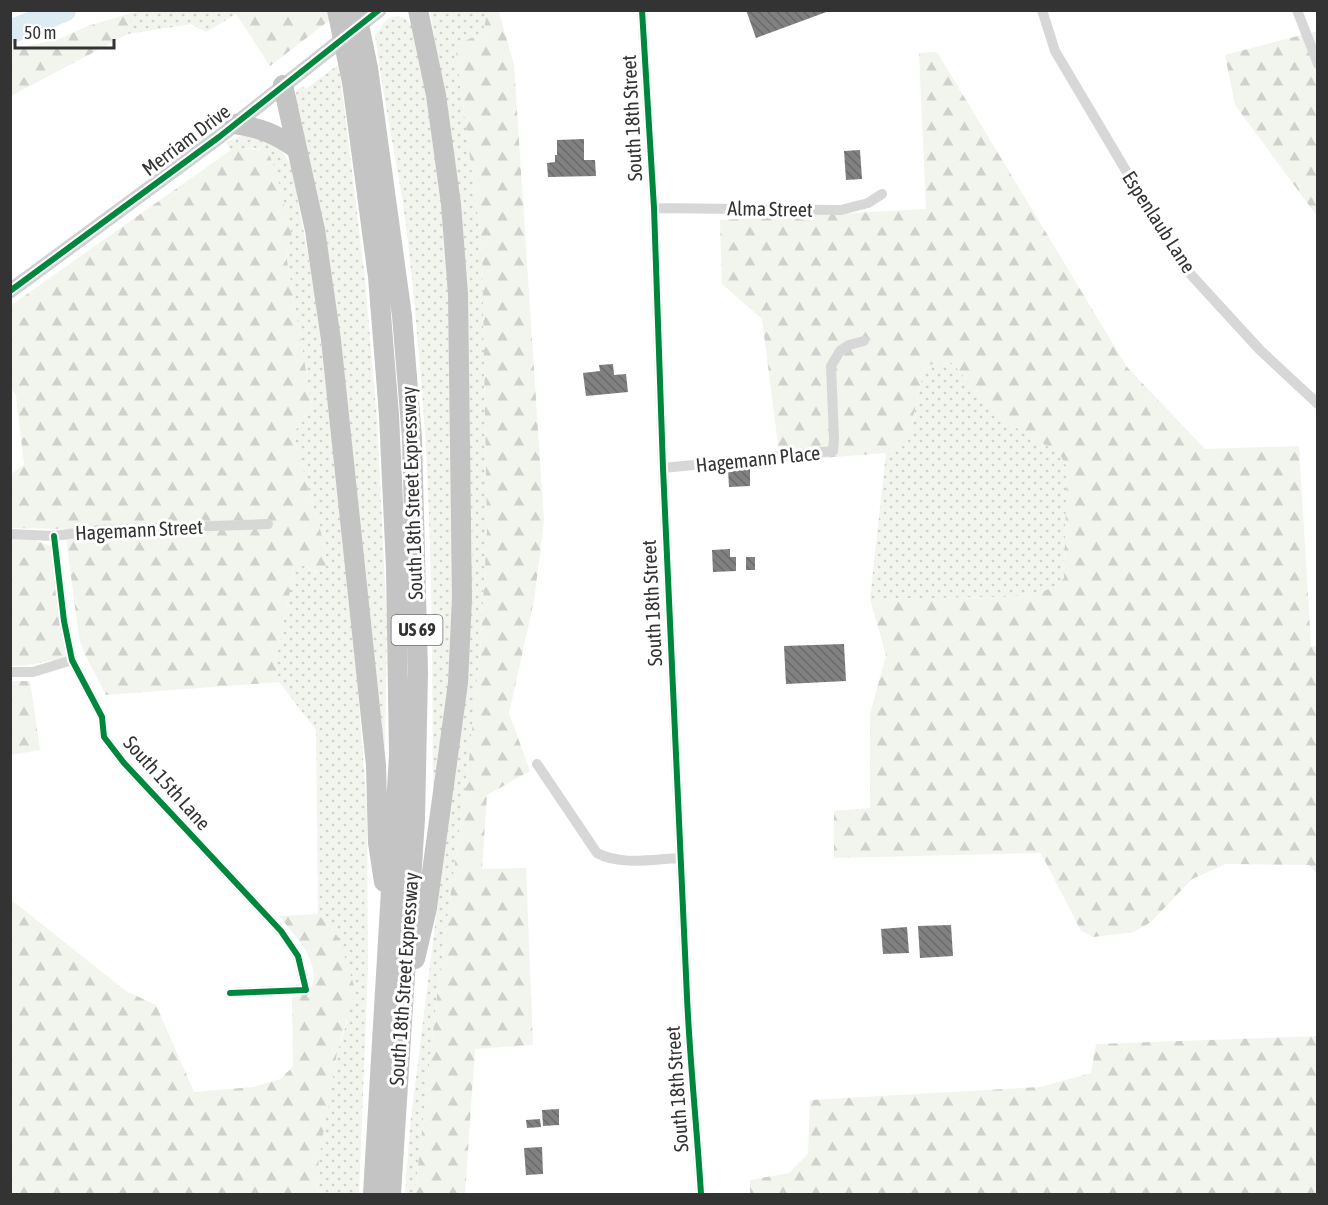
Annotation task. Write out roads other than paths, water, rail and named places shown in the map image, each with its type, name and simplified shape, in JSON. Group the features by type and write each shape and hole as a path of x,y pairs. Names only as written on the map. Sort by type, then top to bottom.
{"highway":[{"name":"South 18th Street Expressway","path":"337,10 352,82 378,277 389,415 396,568 399,755 373,1194"},
{"name":"South 18th Street Expressway","path":"356,10 368,68 402,316 412,438 418,672 415,819 391,1194"},
{"path":"402,1017 427,908 439,832 458,683 462,598 457,283 451,204 439,117 418,10"},
{"path":"283,86 315,230 331,340 376,765 378,843 390,922"},
{"path":"235,124 276,135 297,149"}],"main road":[{"name":"Merriam Drive","path":"10,291 235,124 379,10"}],"street":[{"name":"South 18th Street","path":"642,10 654,208 663,468 691,1080 697,1123 701,1194"},
{"name":"Espenlaub Lane","path":"1042,10 1055,51 1182,265 1260,350 1317,404"},
{"path":"1297,10 1317,64"},
{"name":"Alma Street","path":"654,208 841,210 868,203 882,194"},
{"name":"Hagemann Place","path":"663,468 833,451 831,366 840,351 849,345 864,341"},
{"name":"Hagemann Street","path":"10,534 54,536 100,530 268,524"},
{"name":"South 15th Lane","path":"54,536 64,621 72,660 102,717 104,737 124,764 281,931 298,956 306,990 230,993"},
{"path":"10,672 33,672 72,660"},
{"path":"537,764 597,853 607,858 621,860 680,858"}],"waterway":[{"path":"10,32 64,10"}]}
